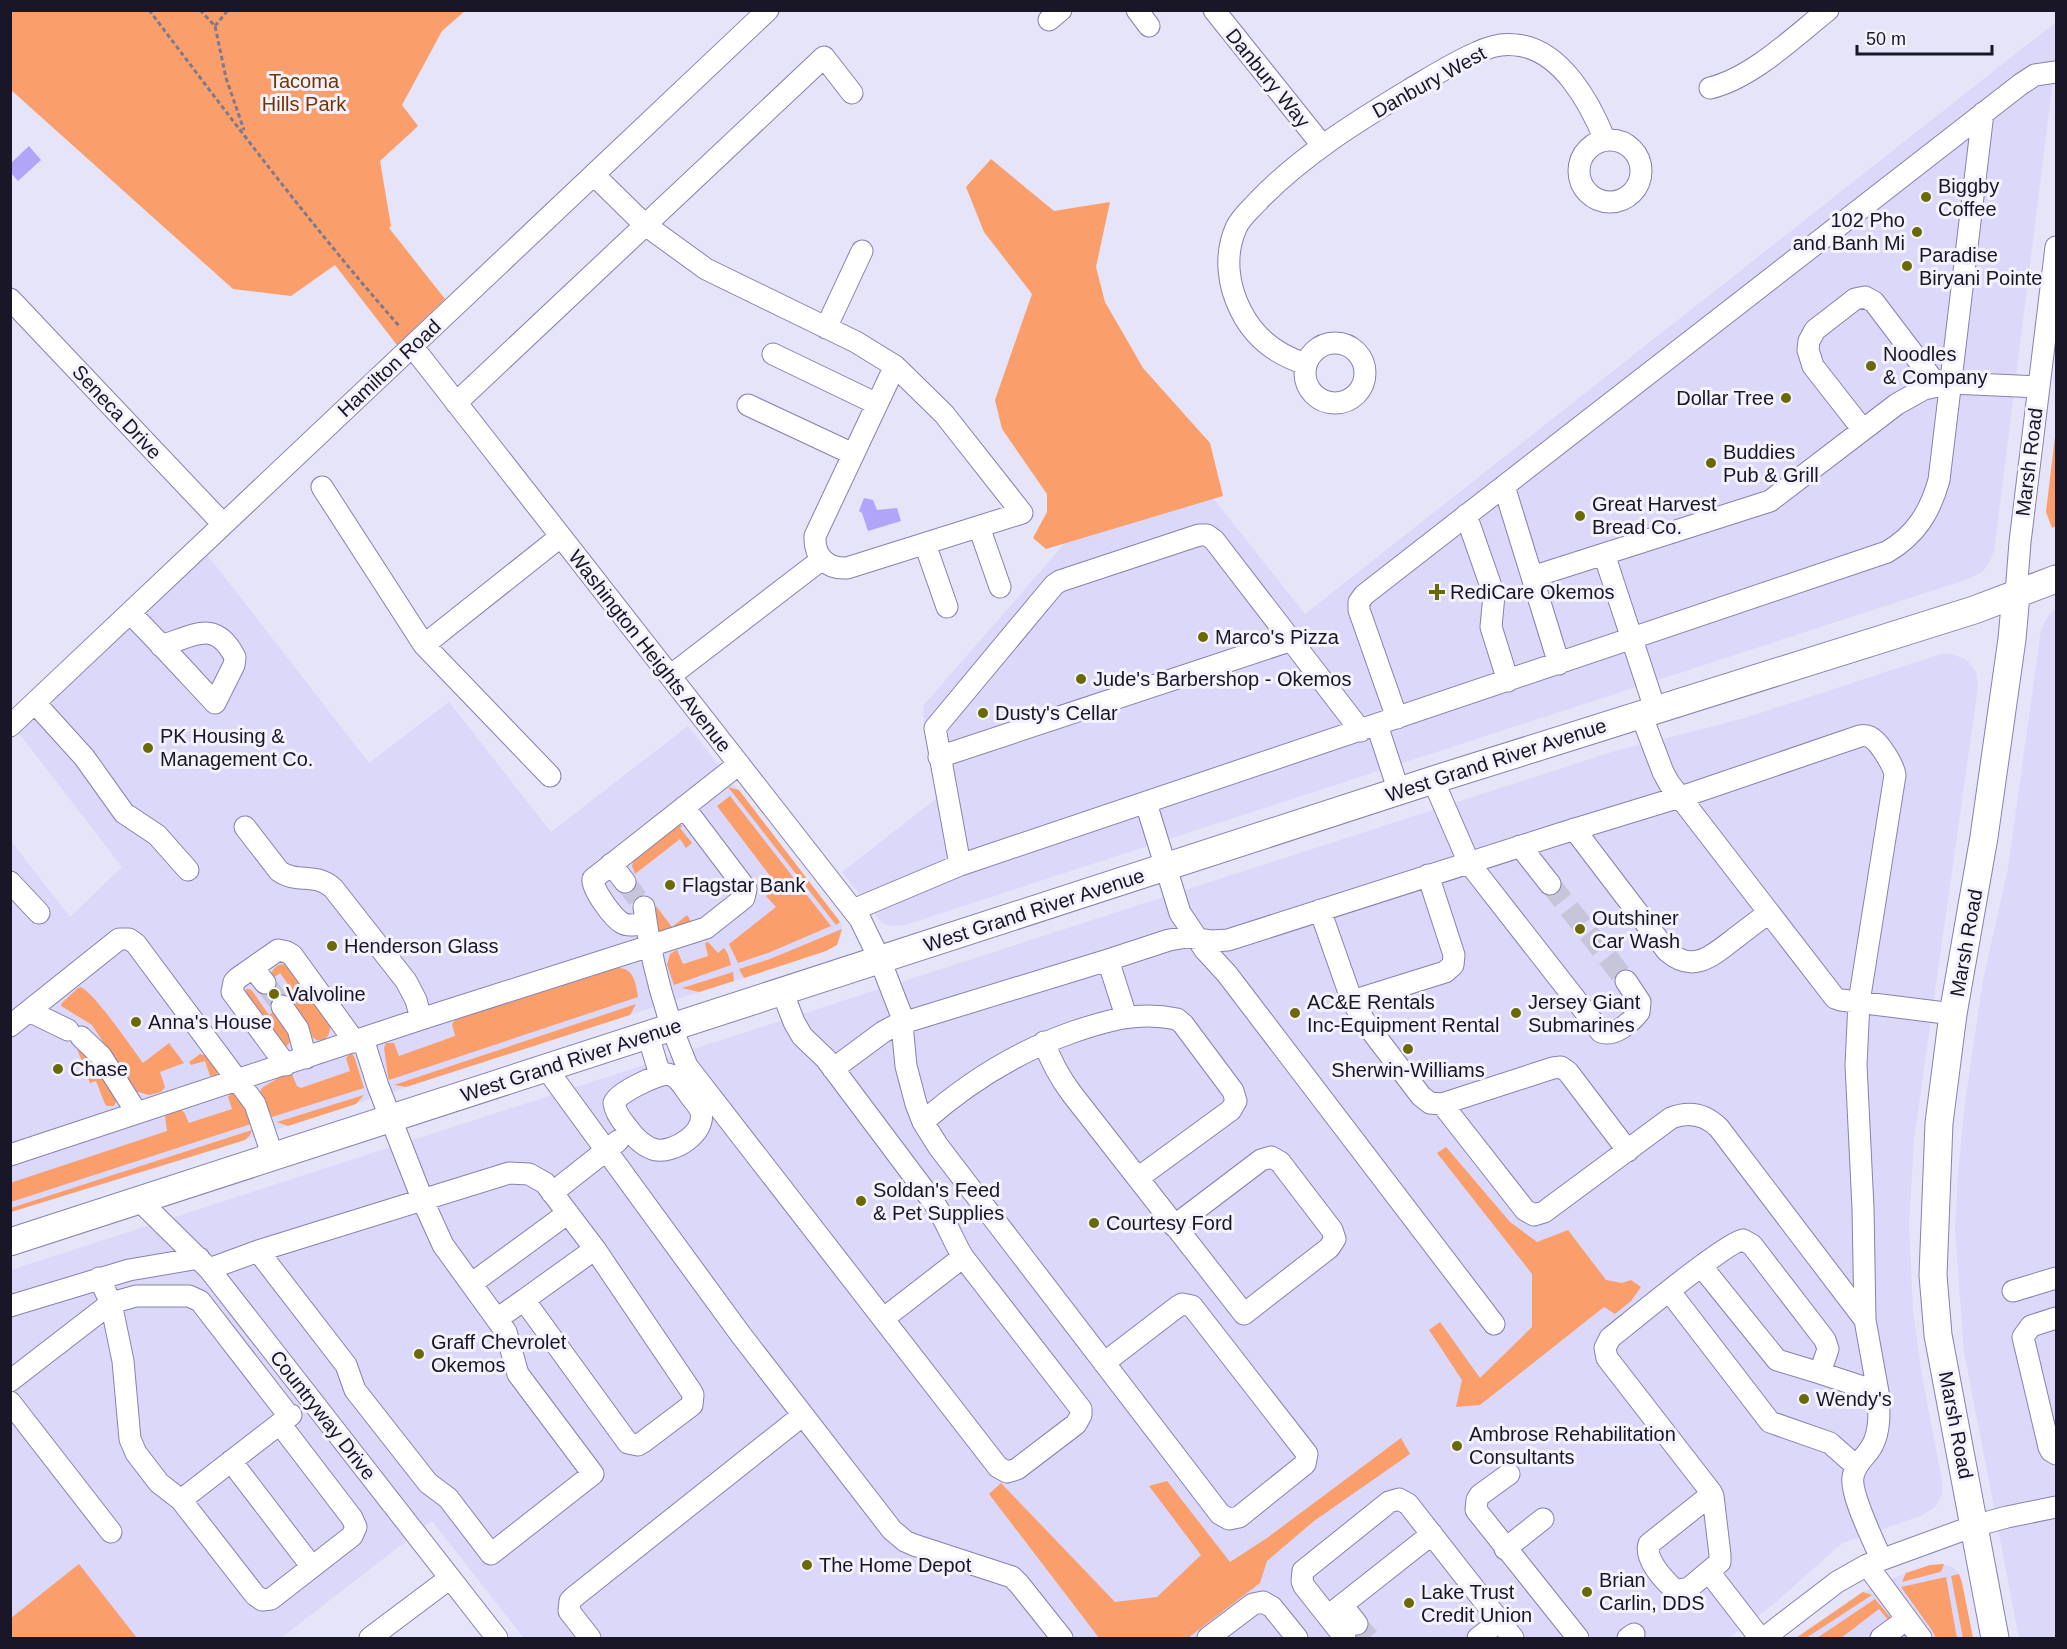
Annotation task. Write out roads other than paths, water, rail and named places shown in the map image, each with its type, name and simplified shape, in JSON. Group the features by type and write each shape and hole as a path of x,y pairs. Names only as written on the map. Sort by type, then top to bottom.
{"main road":[{"name":"West Grand River Avenue","path":"10,1242 1433,780 1974,610 2056,579"},
{"name":"Marsh Road","path":"1995,1638 1938,1335 1933,1275 1939,1123 1953,1014 1984,837 2011,651 2016,594"}],"street":[{"name":"Hamilton Road","path":"10,726 768,10"},
{"name":"Danbury Way","path":"1214,10 1322,145"},
{"path":"1710,88 1730,82 1749,71 1828,10"},
{"name":"Danbury West","path":"1306,364 1282,355 1270,347 1249,326 1232,289 1229,256 1236,226 1271,188 1322,145 1394,99 1465,58 1487,48 1516,45 1544,55 1566,75 1592,110 1605,140"},
{"path":"456,403 824,57 852,93"},
{"path":"1397,718 1359,610 1359,602 1364,595 2028,79 2056,72"},
{"path":"853,910 960,865 1632,640 1887,552 1908,538 1925,518 1939,480 1944,384 1983,114"},
{"path":"594,175 644,224 706,269 856,342 895,366 944,414 1022,513 847,568 833,567 822,560 817,552 815,536 895,366"},
{"name":"Marsh Road","path":"2016,594 2020,542 2044,399 2056,247"},
{"path":"826,328 862,251"},
{"path":"1863,430 1811,362 1808,350 1809,341 1818,327 1855,299 1870,298 1944,384"},
{"name":"Seneca Drive","path":"10,299 223,524"},
{"name":"Washington Heights Avenue","path":"412,346 860,919 898,1004 906,1066 923,1122 938,1146 1104,1363 1224,1518 1239,1517 1305,1464 1304,1450 1192,1306 1182,1304 1104,1363"},
{"path":"773,354 877,404"},
{"path":"1532,577 1770,501 1910,395 1944,384 2044,399"},
{"path":"748,405 853,454"},
{"path":"1504,486 1559,664"},
{"path":"322,487 424,645 550,776"},
{"path":"1466,515 1494,595 1491,627 1508,681"},
{"path":"979,526 1000,587"},
{"path":"960,865 934,731 938,722 1056,584 1199,535 1207,535 1214,540 1292,640 1369,728 1399,792"},
{"path":"424,645 560,537"},
{"path":"925,544 947,607"},
{"path":"1604,554 1632,640 1663,772 1768,913 1835,998 1953,1014"},
{"path":"669,676 822,560"},
{"path":"130,613 161,646"},
{"path":"939,756 1292,640"},
{"path":"35,703 84,758 123,813 157,835 188,870"},
{"path":"833,1069 883,1032 902,1023 1169,940 1228,939 1680,797 1860,736 1868,736 1875,741 1893,765 1895,775 1859,1002 1856,1065 1863,1208 1865,1320 1878,1392 1879,1414 1873,1445 1856,1466 1852,1479 1874,1562 1907,1619 1921,1638"},
{"path":"660,1075 659,1031 645,915 629,925 622,923 594,889 593,879 739,764"},
{"path":"1433,780 1468,863 1601,1032 1606,1034 1616,1031 1639,1012 1640,1002 1626,981"},
{"path":"1146,802 1180,913 1195,938 1227,974 1494,1324"},
{"path":"10,1155 706,928 746,895 744,886 684,807"},
{"path":"246,827 279,871 290,877 321,879 333,888 406,981 416,1000 422,1019"},
{"path":"1574,830 1667,951 1682,961 1699,962 1713,956 1768,913"},
{"path":"1520,846 1550,884"},
{"path":"611,864 625,882"},
{"path":"1352,1001 1445,972 1453,965 1454,955 1428,875"},
{"path":"10,882 39,913"},
{"path":"1320,910 1352,1001 1366,1025 1421,1096 1430,1103 1442,1104 1561,1067 1568,1072 1628,1150"},
{"path":"10,1026 119,939 129,939 136,944 239,1080 259,1113 273,1157"},
{"path":"258,1251 346,1365 356,1392 428,1483 448,1498 491,1554 593,1474 518,1374 506,1332 443,1245 359,1041 287,952 282,950 274,952 259,976 234,982 232,992 286,1065"},
{"path":"1108,960 1126,1016"},
{"path":"659,1031 998,1467 1007,1472 1017,1469 1076,1424 1082,1414 1081,1409 963,1257 939,1209 833,1069 797,1029 783,992"},
{"path":"282,1006 298,1029 306,1058"},
{"path":"29,1011 74,1033 101,1056 137,1113"},
{"path":"923,1122 981,1076 1044,1042 1126,1016 1162,1017 1180,1021 1236,1096 1236,1101 1231,1110 1138,1178"},
{"path":"1044,1042 1063,1082 1174,1226 1244,1314 1329,1248 1335,1239 1332,1230 1280,1162 1271,1157 1261,1160 1174,1226"},
{"path":"546,1068 741,1335 898,1536 914,1545 1011,1577 1062,1638"},
{"path":"660,1075 673,1075 677,1078 699,1108 701,1118 699,1126 683,1143 665,1150 648,1147 630,1132 616,1111 615,1099 622,1093 660,1075"},
{"path":"1442,1104 1525,1210 1534,1215 1544,1212 1671,1118 1680,1115 1698,1115 1713,1122 1865,1320"},
{"path":"552,1193 630,1132"},
{"path":"10,1306 129,1270 204,1263 258,1251 509,1173 529,1174 545,1183 595,1249 693,1395 692,1405 638,1445 628,1443 524,1300"},
{"name":"Countryway Drive","path":"140,1200 204,1263 497,1638"},
{"path":"471,1284 568,1213"},
{"path":"1712,1494 1653,1540 1648,1549 1650,1559 1674,1588 1685,1590 1718,1565 1720,1558 1712,1494 1605,1353 1610,1338 1733,1243 1743,1240 1748,1242 1826,1342 1827,1352 1820,1373"},
{"path":"497,1319 595,1249"},
{"path":"883,1318 963,1257"},
{"path":"1702,1267 1777,1360 1878,1392"},
{"path":"129,1270 136,1296"},
{"path":"10,1381 111,1303 136,1296 189,1296 201,1301 355,1522 356,1527 352,1536 271,1599 258,1598 181,1500 159,1483 131,1444 123,1361 111,1303 99,1278"},
{"path":"2013,1291 2056,1278"},
{"path":"1670,1292 1770,1422 1830,1443 1856,1466"},
{"path":"2056,1318 2031,1326 2023,1337 2049,1447 2056,1454"},
{"path":"181,1500 310,1400"},
{"path":"10,1402 111,1532"},
{"path":"590,1638 569,1611 574,1597 802,1415"},
{"path":"231,1461 312,1567"},
{"path":"1509,1474 1480,1496 1475,1505 1478,1515 1578,1638"},
{"path":"1351,1631 1335,1611 1302,1581 1301,1576 1306,1566 1394,1499 1404,1500 1408,1504 1513,1638"},
{"path":"1708,1572 1762,1638 1837,1582 1874,1562 1974,1526 2056,1507"},
{"path":"1505,1549 1543,1519"},
{"path":"1335,1611 1432,1534"},
{"path":"370,1638 450,1578"},
{"path":"1208,1638 1253,1604 1263,1602 1272,1607 1297,1638"},
{"path":"1881,1638 1907,1619"},
{"path":"1478,1638 1500,1622"}],"tunnel":[{"path":"625,882 644,907"},
{"path":"1550,884 1626,981"},
{"path":"265,983 282,1006"},
{"path":"1357,1624 1369,1638"}],"place":[{"name":"Biggby Coffee","path":"1926,197"},
{"name":"102 Pho and Banh Mi","path":"1917,232"},
{"name":"Paradise Biryani Pointe","path":"1907,266"},
{"name":"Noodles & Company","path":"1871,366"},
{"name":"Dollar Tree","path":"1786,398"},
{"name":"Buddies Pub & Grill","path":"1711,463"},
{"name":"Great Harvest Bread Co.","path":"1580,516"},
{"name":"RediCare Okemos","path":"1437,592"},
{"name":"Marco's Pizza","path":"1203,637"},
{"name":"Jude's Barbershop - Okemos","path":"1081,679"},
{"name":"Dusty's Cellar","path":"983,713"},
{"name":"PK Housing & Management Co.","path":"148,748"},
{"name":"Flagstar Bank","path":"670,885"},
{"name":"Outshiner Car Wash","path":"1580,929"},
{"name":"Henderson Glass","path":"332,946"},
{"name":"Valvoline","path":"274,994"},
{"name":"AC&E Rentals Inc-Equipment Rental","path":"1295,1013"},
{"name":"Jersey Giant Submarines","path":"1516,1013"},
{"name":"Anna's House","path":"136,1022"},
{"name":"Sherwin-Williams","path":"1408,1049"},
{"name":"Chase","path":"58,1069"},
{"name":"Soldan's Feed & Pet Supplies","path":"861,1201"},
{"name":"Courtesy Ford","path":"1094,1223"},
{"name":"Graff Chevrolet Okemos","path":"419,1354"},
{"name":"Wendy's","path":"1804,1399"},
{"name":"Ambrose Rehabilitation Consultants","path":"1457,1446"},
{"name":"The Home Depot","path":"807,1565"},
{"name":"Brian Carlin, DDS","path":"1587,1592"},
{"name":"Lake Trust Credit Union","path":"1409,1603"}],"park label":[{"name":"Tacoma Hills Park","path":"304,92"}]}
